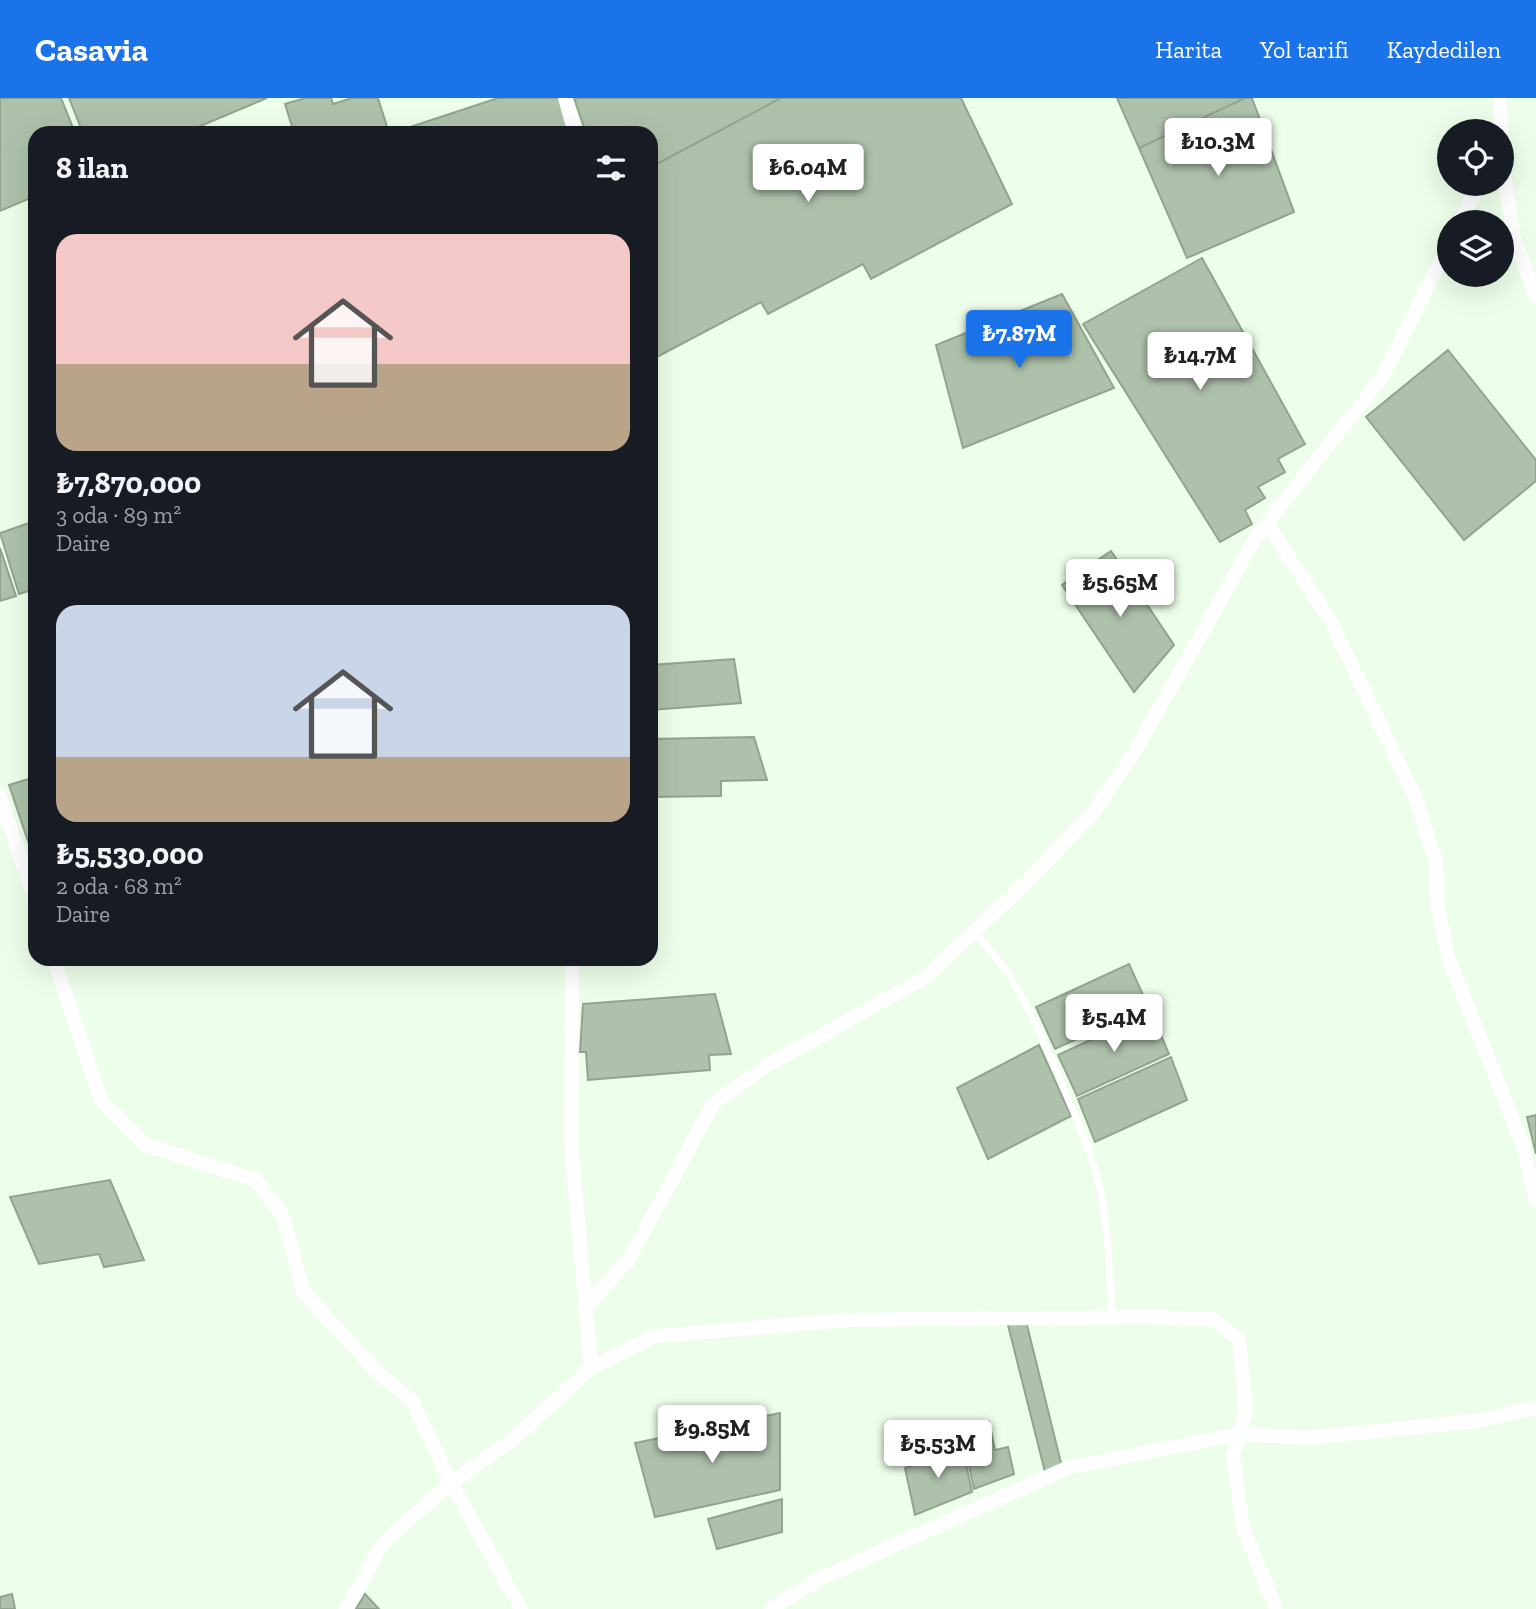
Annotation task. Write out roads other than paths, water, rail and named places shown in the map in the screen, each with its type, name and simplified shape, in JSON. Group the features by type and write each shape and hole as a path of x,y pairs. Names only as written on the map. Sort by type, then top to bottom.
{"street":[{"path":"565,98 573,126"},
{"path":"1501,99 1501,119"},
{"path":"1508,196 1514,238 1536,297"},
{"path":"584,1309 629,1259 713,1104 766,1066 926,977 1093,813 1135,751 1256,537 1383,376 1437,268"},
{"path":"1266,523 1331,622 1416,799 1436,863 1438,909 1448,957 1522,1143 1536,1202"},
{"path":"0,796 28,880"},
{"path":"56,966 101,1100 146,1145 256,1180 283,1216 303,1291 374,1369 411,1400 451,1483 521,1609"},
{"path":"572,966 571,1142 591,1368"},
{"path":"345,1609 381,1545 451,1483 511,1441 591,1368 655,1336 848,1321 1112,1318 1212,1319 1239,1339 1246,1411 1233,1457 1243,1527 1276,1609"},
{"path":"772,1609 818,1579 1067,1468 1239,1434 1308,1438 1485,1420 1536,1407"}],"lane":[{"path":"974,932 1015,984 1086,1140 1094,1163 1104,1213 1112,1318"}]}
